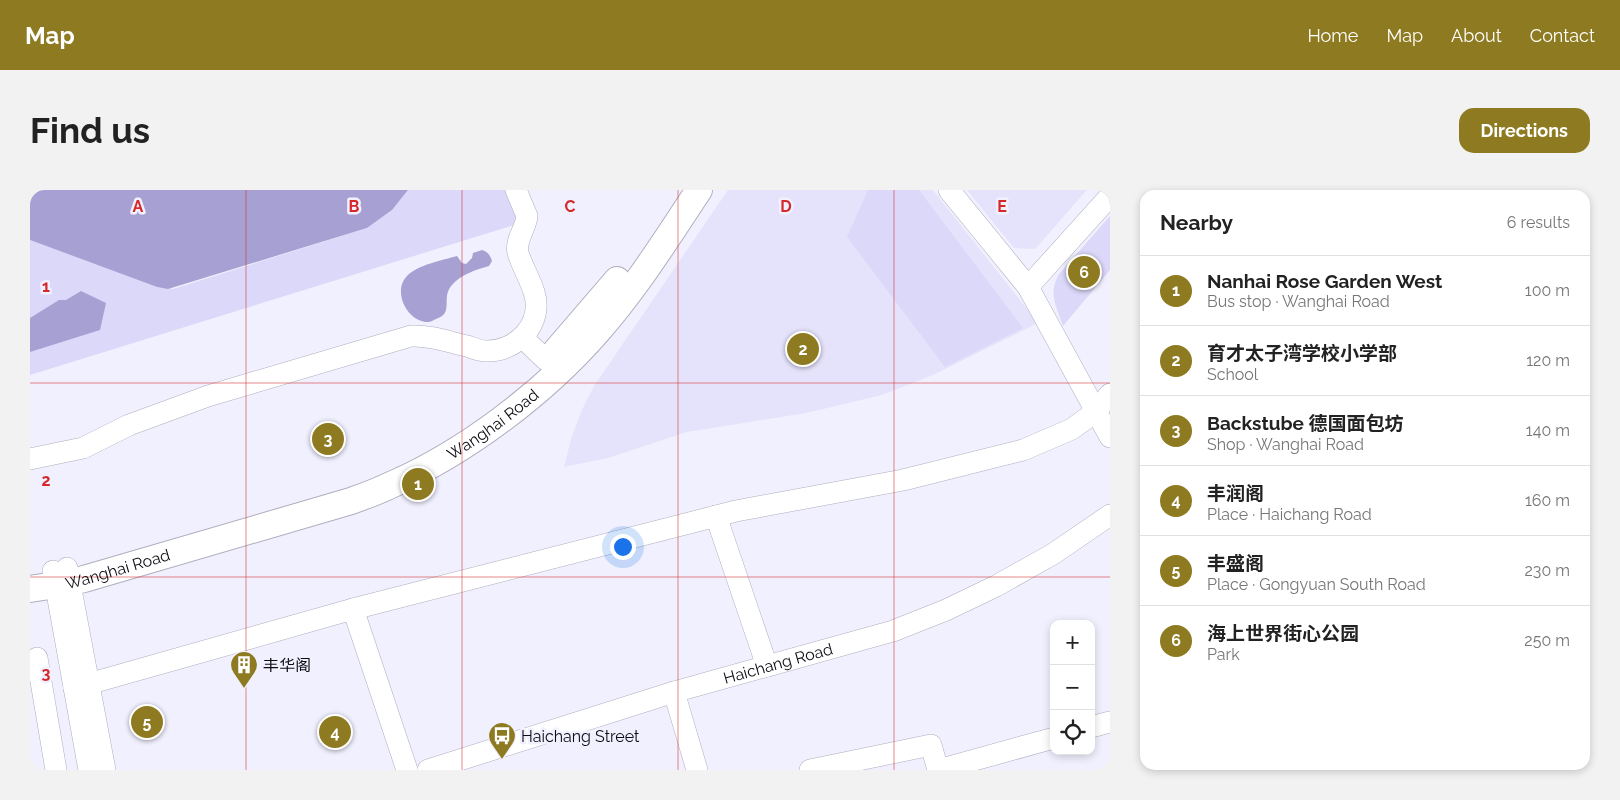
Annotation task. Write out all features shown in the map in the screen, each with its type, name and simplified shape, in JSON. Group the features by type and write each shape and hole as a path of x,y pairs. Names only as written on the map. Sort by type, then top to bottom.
{"main road":[{"name":"Wanghai Road","path":"51,578 100,560 336,489 387,468 437,442 490,408 546,360 624,270 677,190"},
{"name":"Wanghai Road","path":"51,578 351,501 394,484 429,466 473,439 518,407 559,372 598,331 640,278 699,190"}],"street":[{"path":"30,459 83,448 129,425 208,396 411,336 423,335 484,351 499,350 512,345 530,327 536,306 534,293 518,252 519,238 527,216 516,190"},
{"path":"949,190 1028,287 1110,437"},
{"path":"1028,287 1110,196"},
{"path":"522,337 546,360"},
{"path":"82,686 353,609 716,516 903,480 1022,450 1072,429 1096,412 1110,394"},
{"name":"Haichang Road","path":"428,770 674,692 893,631 946,610 996,586 1053,554 1110,515"},
{"path":"716,516 767,666"},
{"path":"51,578 68,656 82,686 90,770"},
{"path":"51,578 105,770"},
{"path":"353,609 406,770"},
{"path":"56,770 34,658 68,656"},
{"path":"674,692 697,770"},
{"path":"1095,727 1110,722"},
{"path":"810,770 853,766 931,745 938,770 1050,739"}],"shaded area":[{"path":"30,190 408,190 392,210 367,228 168,289 157,287 30,240"},
{"path":"408,190 510,190 519,211 514,225 30,375 30,240 157,287 173,289 367,228 392,210"},
{"path":"728,190 933,190 1038,323 933,375 882,395 806,413 687,432 608,458 564,467 571,439 581,412 594,386"},
{"path":"868,190 919,190 1023,328 945,367 847,237"},
{"path":"967,190 1087,190 1035,249 1014,248"},
{"path":"1110,216 1110,270 1063,326 1054,300 1056,281 1059,274"},
{"path":"482,250 487,253 492,261 489,266 464,275 452,285 447,295 445,313 442,316 428,322 420,321 408,311 404,305 401,290 403,282 411,272 430,263 457,256 462,263 466,264 472,258 473,253"},
{"path":"81,291 106,303 100,330 30,352 30,318 59,300 66,300"}],"place":[{"name":"海上世界街心公园","path":"1084,272"},
{"name":"育才太子湾学校小学部","path":"803,349"},
{"name":"Backstube 德国面包坊","path":"328,439"},
{"name":"Nanhai Rose Garden West","path":"418,484"},
{"name":"丰华阁","path":"244,689"},
{"name":"丰盛阁","path":"147,722"},
{"name":"丰润阁","path":"335,732"},
{"name":"Haichang Street","path":"502,760"}]}
